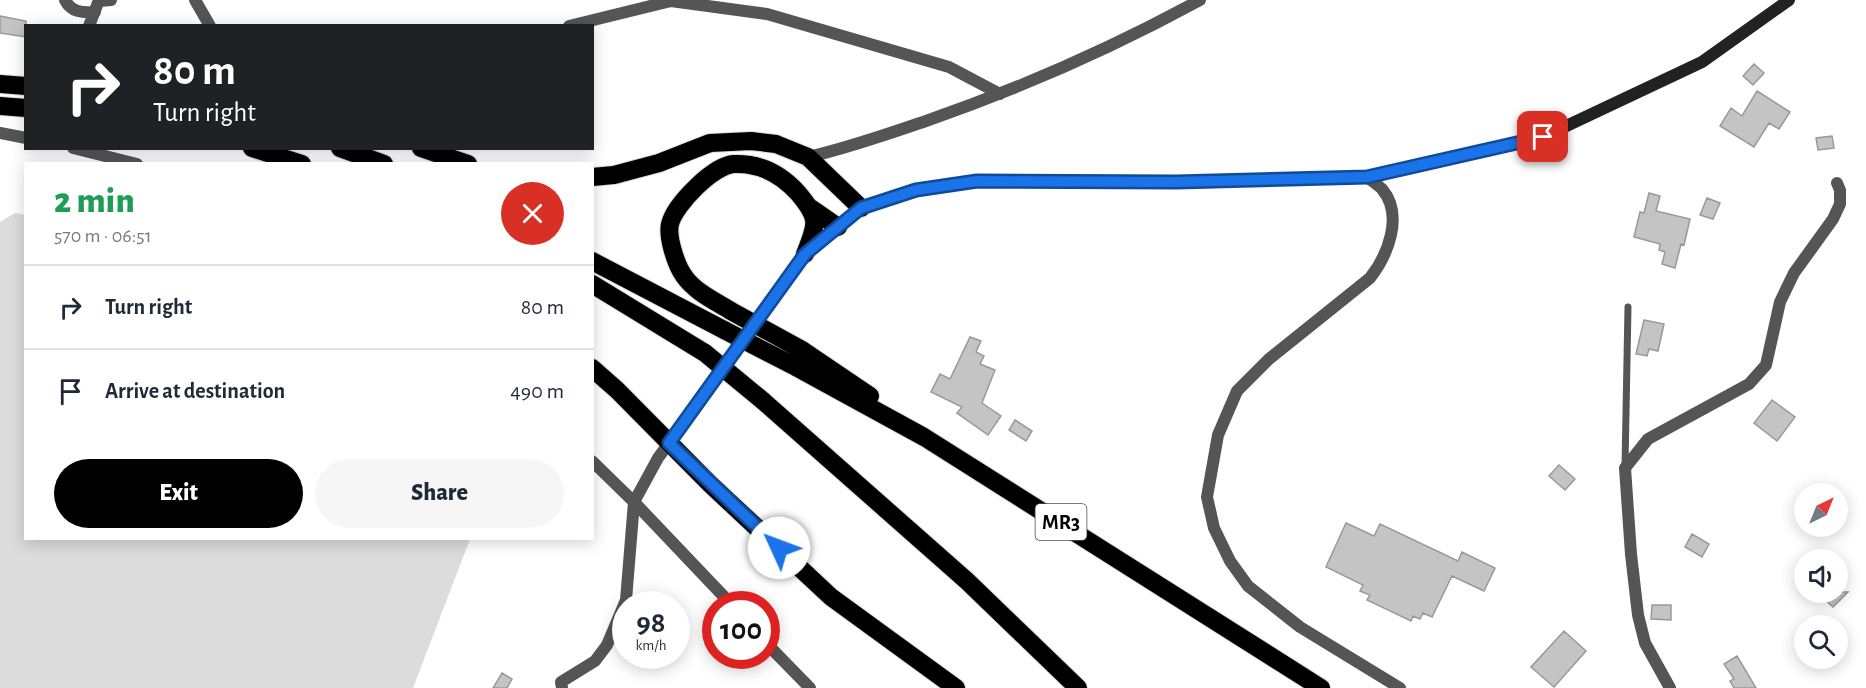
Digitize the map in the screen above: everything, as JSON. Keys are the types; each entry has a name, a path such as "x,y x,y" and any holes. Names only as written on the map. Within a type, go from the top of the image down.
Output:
{"highway":[{"path":"0,84 24,86"},
{"path":"0,106 24,108"},
{"path":"594,177 614,175 659,163 710,143 751,141 768,143 808,157 861,208"},
{"path":"250,150 276,162"},
{"path":"258,150 296,162"},
{"path":"346,150 378,162"},
{"path":"427,150 462,162"},
{"path":"799,358 704,295 684,277 673,256 670,224 687,194 711,174 732,164 767,168 788,182 809,207 838,227"},
{"path":"805,254 816,228 809,207"},
{"name":"MR3","path":"594,262 726,331 799,358 1321,688"},
{"path":"594,285 705,353 762,400 967,581 1078,688"},
{"path":"594,370 831,597 956,688"}],"main road":[{"path":"669,443 805,254 861,208 916,190 977,181 1176,182 1367,177 1543,137 1701,62 1789,0"}],"street":[{"path":"64,0 69,8 83,13 101,3"},
{"path":"195,0 209,24"},
{"path":"577,24 671,0 767,14 949,67 1000,94"},
{"path":"808,157 847,148 1000,94 1125,39 1200,0"},
{"path":"90,24 101,3"},
{"path":"0,133 24,138"},
{"path":"81,150 129,162"},
{"path":"1367,177 1382,189 1390,204 1393,221 1390,244 1380,265 1370,278 1269,359 1237,391 1218,435 1207,497 1214,528 1230,561 1248,586 1300,627 1400,688"},
{"path":"1670,688 1646,644 1638,615 1625,468 1648,439 1749,384 1766,365 1780,302 1794,273 1833,219 1840,204 1840,190 1837,183"},
{"path":"562,688 561,682 595,661 607,645 626,600 634,501 669,443"},
{"path":"594,463 634,501 719,591"},
{"path":"780,657 810,688"}],"lane":[{"path":"1625,468 1628,307"}],"shaded area":[{"path":"15,213 24,215 24,540 470,540 413,688 0,688 0,222"}],"building":[{"path":"0,16 26,21 24,37 0,33"},
{"path":"1754,64 1764,73 1753,85 1743,76"},
{"path":"1757,91 1790,112 1779,129 1769,123 1754,147 1720,126 1731,108 1742,116"},
{"path":"1832,136 1834,148 1818,150 1816,138"},
{"path":"1649,193 1660,196 1656,211 1690,219 1684,245 1681,244 1675,268 1662,264 1665,252 1659,250 1660,244 1634,237 1640,212 1644,213"},
{"path":"1707,198 1720,203 1713,219 1700,215"},
{"path":"1644,320 1664,324 1658,351 1649,349 1647,356 1636,354"},
{"path":"970,337 981,341 976,352 984,356 980,364 995,370 982,403 1001,416 988,435 957,413 962,407 931,392 940,374 950,379"},
{"path":"1772,400 1795,417 1777,441 1754,423"},
{"path":"1015,420 1032,431 1026,441 1009,430"},
{"path":"1559,465 1575,479 1565,490 1549,476"},
{"path":"1346,523 1374,536 1380,524 1458,561 1462,552 1495,568 1484,591 1452,576 1432,617 1423,613 1420,619 1413,616 1411,621 1367,600 1370,595 1360,591 1363,585 1326,567"},
{"path":"1692,534 1709,544 1702,557 1685,547"},
{"path":"1652,605 1671,605 1671,620 1651,619"},
{"path":"1564,631 1586,651 1554,687 1531,667"},
{"path":"1737,656 1756,688 1734,688 1730,681 1734,679 1724,664"},
{"path":"502,673 512,679 507,688 493,688"}],"route":[{"path":"779,548 669,443 805,254 861,208 916,190 977,181 1176,182 1367,177 1543,137"}]}
